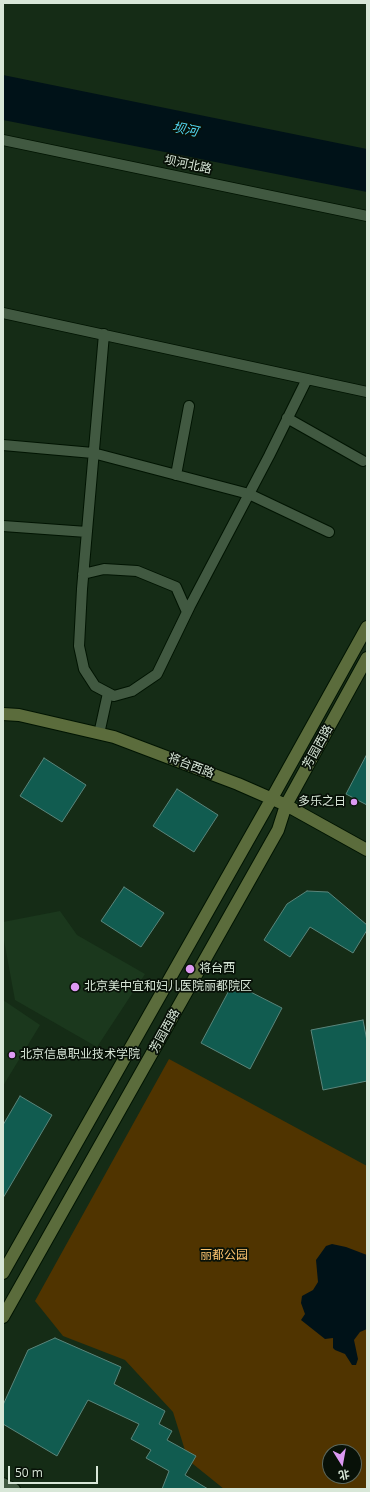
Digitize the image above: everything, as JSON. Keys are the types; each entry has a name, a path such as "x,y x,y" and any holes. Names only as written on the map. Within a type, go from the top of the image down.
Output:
{"main road":[{"name":"芳园西路","path":"3,1273 367,627"},
{"name":"芳园西路","path":"3,1317 278,830 286,804 367,658"},
{"name":"将台西路","path":"3,714 19,715 114,737 286,804 367,850"}],"street":[{"name":"坝河北路","path":"3,140 367,216"},
{"path":"3,313 367,392"},
{"path":"104,334 83,574 79,646 84,669 95,686 114,696 132,691 157,674 306,379"},
{"path":"176,475 189,406"},
{"path":"287,418 363,461"},
{"path":"3,445 94,453 249,494 329,532"},
{"path":"3,526 87,532"},
{"path":"83,574 104,569 137,571 176,587 187,612"},
{"path":"99,734 108,693"},
{"path":"3,1483 14,1489"}],"shaded area":[{"name":"北京美中宜和妇儿医院丽都院区","path":"60,911 77,935 145,974 97,1047 15,1000 3,935 3,922"},
{"name":"北京信息职业技术学院","path":"3,1000 40,1025 3,1086"}],"green space":[{"name":"丽都公园","path":"169,1059 367,1166 367,1489 224,1489 188,1460 173,1412 125,1360 63,1336 35,1301"}],"water":[{"name":"坝河","path":"3,75 367,149 367,192 3,120"},
{"path":"332,1244 346,1247 367,1255 367,1329 360,1332 354,1340 358,1359 356,1365 352,1365 345,1354 333,1348 333,1338 325,1339 301,1320 305,1314 301,1303 302,1296 313,1290 318,1282 316,1260 326,1246"}],"building":[{"path":"367,754 367,805 346,794"},
{"path":"44,758 86,785 62,822 20,796"},
{"path":"177,789 218,815 194,852 153,826"},
{"path":"124,887 164,913 141,947 101,921"},
{"path":"307,891 328,892 367,925 367,930 353,953 310,927 290,957 264,940 287,904"},
{"path":"233,983 282,1008 250,1069 201,1043"},
{"path":"363,1020 367,1041 367,1081 323,1090 311,1030"},
{"path":"20,1096 52,1115 3,1198 3,1125"},
{"path":"55,1338 121,1367 114,1384 165,1411 159,1424 172,1431 167,1440 196,1456 185,1475 208,1489 162,1489 169,1471 146,1458 151,1450 131,1439 139,1424 88,1400 57,1456 3,1424 3,1405 28,1350"}],"place":[{"name":"多乐之日","path":"354,802"},
{"name":"将台西","path":"190,969"},
{"name":"北京美中宜和妇儿医院丽都院区","path":"75,987"},
{"name":"北京信息职业技术学院","path":"12,1055"}]}
